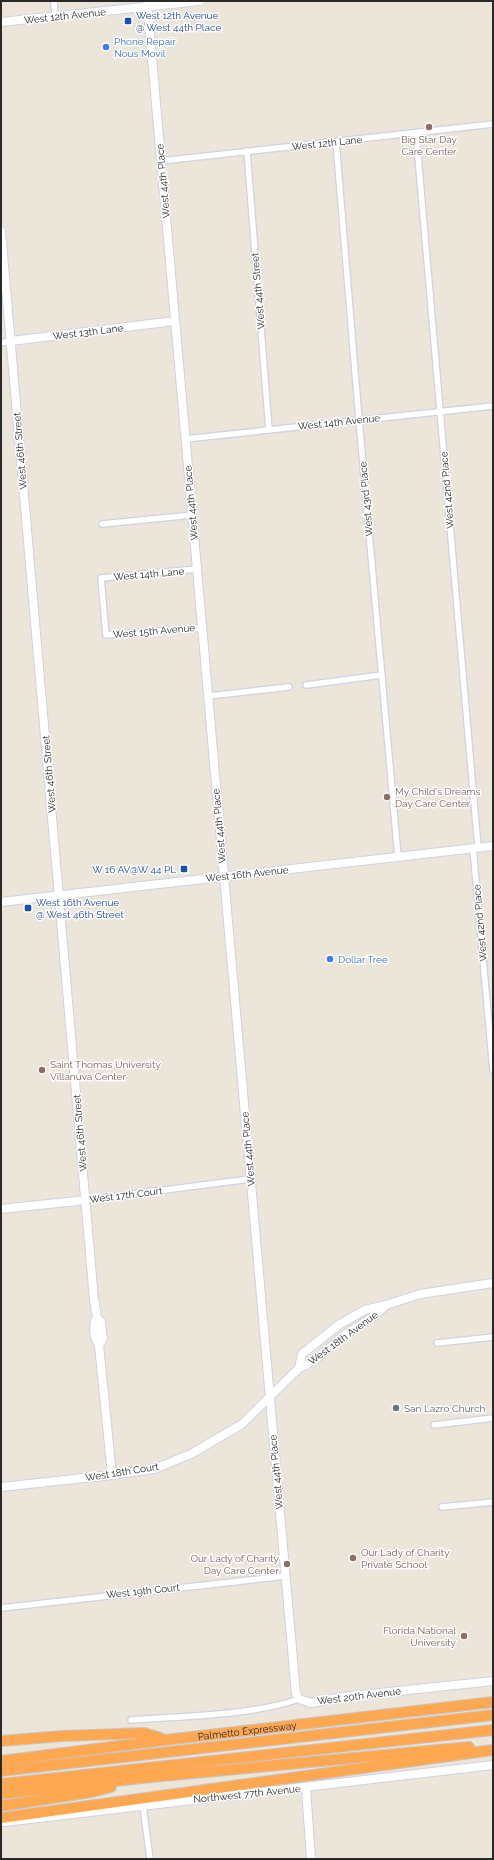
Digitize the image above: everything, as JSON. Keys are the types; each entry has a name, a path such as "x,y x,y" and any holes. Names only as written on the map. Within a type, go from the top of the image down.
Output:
{"highway":[{"name":"Palmetto Expressway","path":"1,1761 165,1740 493,1702"},
{"path":"1,1771 493,1715"},
{"path":"1,1784 493,1730"},
{"path":"1,1741 62,1736 144,1733 165,1740"},
{"path":"185,1738 230,1744"},
{"path":"1,1794 142,1778 493,1745"},
{"path":"1,1818 493,1750"},
{"path":"1,1806 92,1792 142,1778"}],"street":[{"path":"54,1 55,16"},
{"name":"West 12th Avenue","path":"1,22 147,4 200,1"},
{"name":"West 44th Place","path":"147,4 269,1397 295,1685 299,1698"},
{"name":"West 12th Lane","path":"161,161 493,124"},
{"name":"West 42nd Place","path":"416,133 476,848 493,1070"},
{"name":"West 43rd Place","path":"336,142 358,420 398,857"},
{"name":"West 44th Street","path":"247,151 269,430"},
{"name":"West 46th Street","path":"1,231 97,1317 94,1323 95,1339 99,1345 112,1475"},
{"name":"West 13th Lane","path":"1,342 175,321"},
{"name":"West 14th Avenue","path":"185,440 493,406"},
{"path":"102,524 192,515"},
{"name":"West 14th Lane","path":"106,635 101,578 197,569"},
{"name":"West 15th Avenue","path":"106,635 202,628"},
{"path":"306,685 382,675"},
{"path":"208,696 289,687"},
{"name":"West 16th Avenue","path":"1,902 493,846"},
{"name":"West 17th Court","path":"1,1209 86,1200 250,1179"},
{"name":"West 18th Avenue","path":"299,1368 302,1354 340,1324 365,1310 420,1294 493,1283"},
{"name":"West 18th Avenue","path":"269,1397 299,1368 310,1363 350,1332 374,1318 386,1305"},
{"path":"437,1343 493,1337"},
{"name":"West 18th Court","path":"1,1487 154,1469 191,1454 242,1424 269,1397"},
{"path":"434,1425 493,1418"},
{"path":"442,1507 493,1502"},
{"name":"West 19th Court","path":"1,1608 286,1576"},
{"name":"West 20th Avenue","path":"131,1720 171,1718 273,1707 299,1698 311,1702 342,1697 493,1681"},
{"name":"Northwest 77th Avenue","path":"1,1823 493,1765"},
{"path":"306,1788 311,1859"},
{"path":"143,1806 150,1859"}],"place":[{"name":"West 12th Avenue @ West 44th Place","path":"128,21"},
{"name":"Phone Repair Nous Movil","path":"106,47"},
{"name":"Big Star Day Care Center","path":"429,127"},
{"name":"My Child's Dreams Day Care Center","path":"387,797"},
{"name":"W 16 AV@W 44 PL","path":"184,869"},
{"name":"West 16th Avenue @ West 46th Street","path":"28,908"},
{"name":"Dollar Tree","path":"330,959"},
{"name":"Saint Thomas University Villanuva Center","path":"42,1070"},
{"name":"San Lazro Church","path":"396,1408"},
{"name":"Our Lady of Charity Private School","path":"353,1558"},
{"name":"Our Lady of Charity Day Care Center","path":"287,1564"},
{"name":"Florida National University","path":"464,1636"}]}
